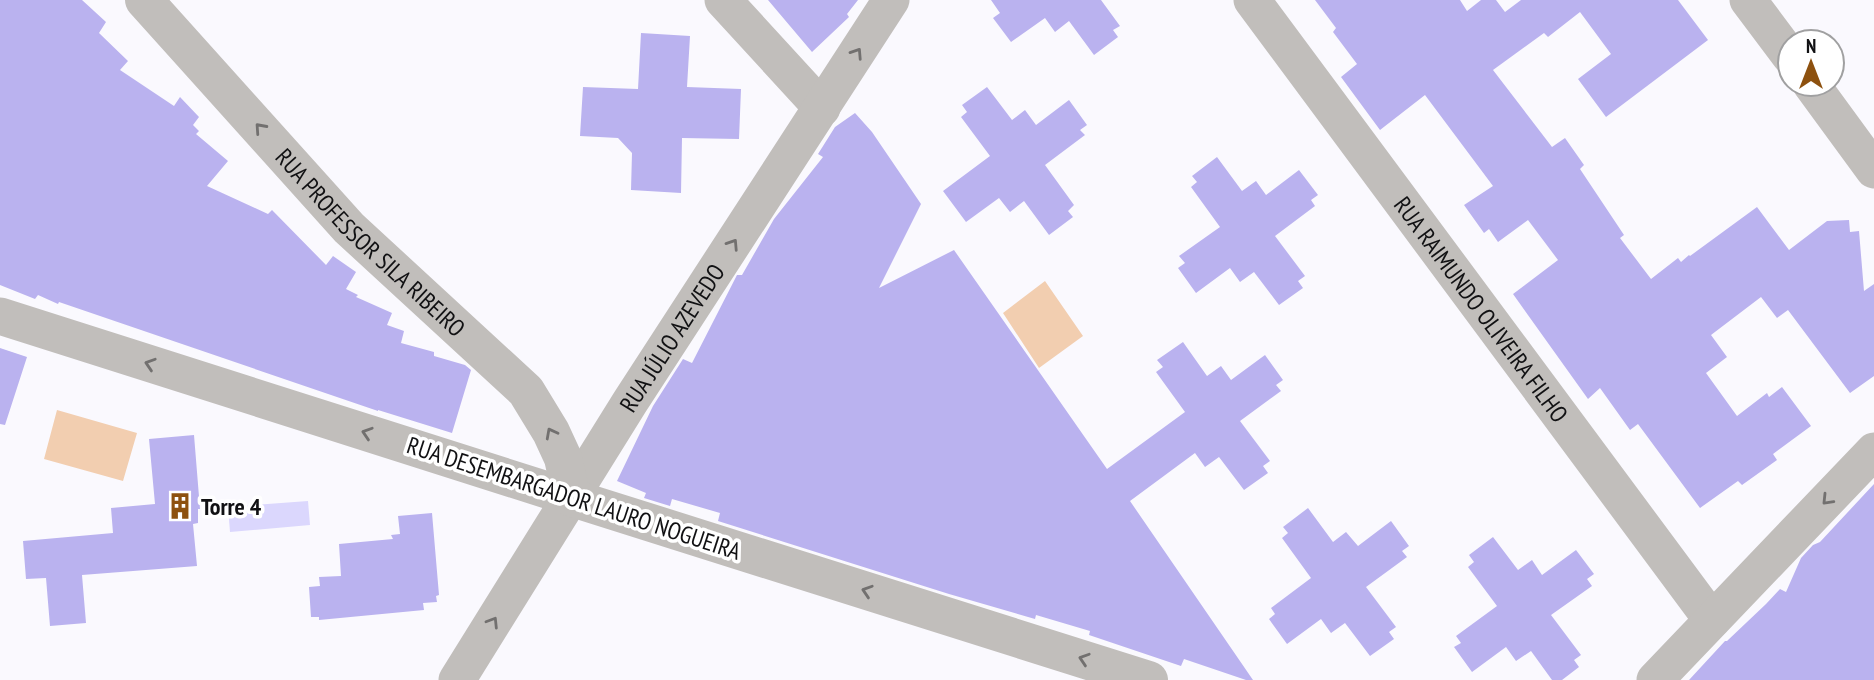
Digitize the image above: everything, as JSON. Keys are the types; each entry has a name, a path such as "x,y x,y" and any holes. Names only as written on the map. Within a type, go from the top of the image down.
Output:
{"street":[{"name":"RUA PROFESSOR SILA RIBEIRO","path":"144,0 349,228 526,391 563,458 572,498"},
{"path":"723,0 822,107"},
{"name":"RUA JÚLIO AZEVEDO","path":"457,680 629,402 891,0"},
{"name":"RUA RAIMUNDO OLIVEIRA FILHO","path":"1252,0 1712,620"},
{"path":"1748,0 1776,37"},
{"path":"1821,98 1874,170"},
{"name":"RUA DESEMBARGADOR LAURO NOGUEIRA","path":"0,316 1149,680"},
{"path":"1655,680 1874,451"}],"shaded area":[{"path":"1045,281 1083,336 1039,368 1003,313"},
{"path":"57,410 137,433 123,481 44,459"},
{"path":"308,501 310,525 230,532 228,507"}],"building":[{"path":"0,0 82,0 106,22 99,33 128,61 120,70 174,106 180,97 199,117 193,125 199,131 196,134 228,161 207,186 268,214 272,210 326,265 333,256 356,272 346,289 358,295 356,297 392,313 387,325 404,331 401,343 434,352 434,356 465,365 471,370 452,433 378,411 38,295 35,299 0,285"},
{"path":"768,0 858,0 847,14 849,17 812,52"},
{"path":"991,0 1101,0 1120,26 1113,30 1118,37 1094,55 1069,21 1055,32 1045,18 1011,42 993,18 1000,13"},
{"path":"1315,0 1460,0 1467,11 1481,0 1496,0 1505,12 1521,0 1678,0 1708,40 1606,117 1578,79 1611,54 1580,12 1548,37 1544,33 1493,70 1552,147 1565,138 1584,165 1580,169 1624,235 1620,238 1651,279 1678,258 1681,262 1690,256 1757,207 1789,250 1827,221 1849,220 1850,232 1859,231 1864,291 1874,284 1874,376 1850,393 1788,310 1777,318 1761,297 1711,335 1727,357 1706,373 1737,416 1767,393 1769,397 1782,387 1811,426 1773,454 1777,460 1742,485 1738,481 1700,508 1638,424 1630,430 1600,388 1588,399 1513,294 1558,260 1528,220 1498,242 1489,229 1484,233 1464,205 1493,186 1425,95 1380,130 1341,77 1357,64 1333,32 1336,28"},
{"path":"641,33 690,36 687,87 741,89 739,139 682,138 681,193 631,190 632,153 618,138 580,136 583,87 638,89"},
{"path":"987,87 1012,120 1025,110 1036,125 1069,100 1087,125 1080,130 1085,135 1045,165 1074,205 1068,211 1073,217 1049,235 1024,201 1010,212 999,198 966,222 943,191 990,156 961,117 967,112 962,105"},
{"path":"855,113 872,132 921,204 879,288 954,250 1107,469 1185,412 1156,372 1163,367 1157,360 1183,342 1207,376 1221,366 1231,380 1265,355 1283,380 1276,385 1281,391 1240,421 1270,461 1263,466 1268,473 1244,490 1219,457 1205,467 1195,453 1130,501 1253,680 1184,659 1181,666 1089,635 1090,631 1036,615 1035,619 949,594 718,521 720,513 672,499 670,506 644,498 646,493 617,481 653,406 683,359 692,363 737,275 742,275 774,219 823,157 818,154 835,127"},
{"path":"1217,157 1242,191 1256,181 1266,195 1299,170 1318,195 1311,200 1315,206 1275,236 1305,276 1298,281 1303,288 1279,305 1254,272 1240,282 1230,268 1196,293 1178,268 1185,263 1179,256 1220,227 1191,187 1197,182 1192,176"},
{"path":"0,348 27,357 5,425 0,424"},
{"name":"Torre 4","path":"194,435 200,509 198,523 193,524 197,566 82,575 86,623 50,626 46,578 26,579 23,541 113,533 111,508 155,504 149,439"},
{"path":"1874,484 1874,680 1689,680 1725,641 1780,589 1786,592 1801,558 1813,545 1820,542"},
{"path":"1308,508 1333,542 1346,532 1358,546 1391,521 1409,546 1402,551 1407,557 1366,587 1396,627 1389,632 1394,639 1370,656 1345,623 1331,633 1321,619 1287,644 1269,619 1275,614 1271,608 1311,578 1282,538 1288,533 1283,527"},
{"path":"432,513 439,595 436,596 437,602 423,603 424,610 319,620 319,617 311,617 309,587 320,586 319,577 341,576 339,544 393,539 391,535 400,534 398,516"},
{"path":"1493,537 1518,570 1532,560 1542,575 1576,550 1594,574 1587,579 1592,586 1551,615 1581,655 1574,660 1579,667 1562,680 1552,680 1531,651 1516,661 1506,647 1472,672 1454,647 1461,643 1456,636 1497,606 1468,567 1474,562 1469,555"}],"place":[{"name":"Torre 4","path":"180,506"}]}
